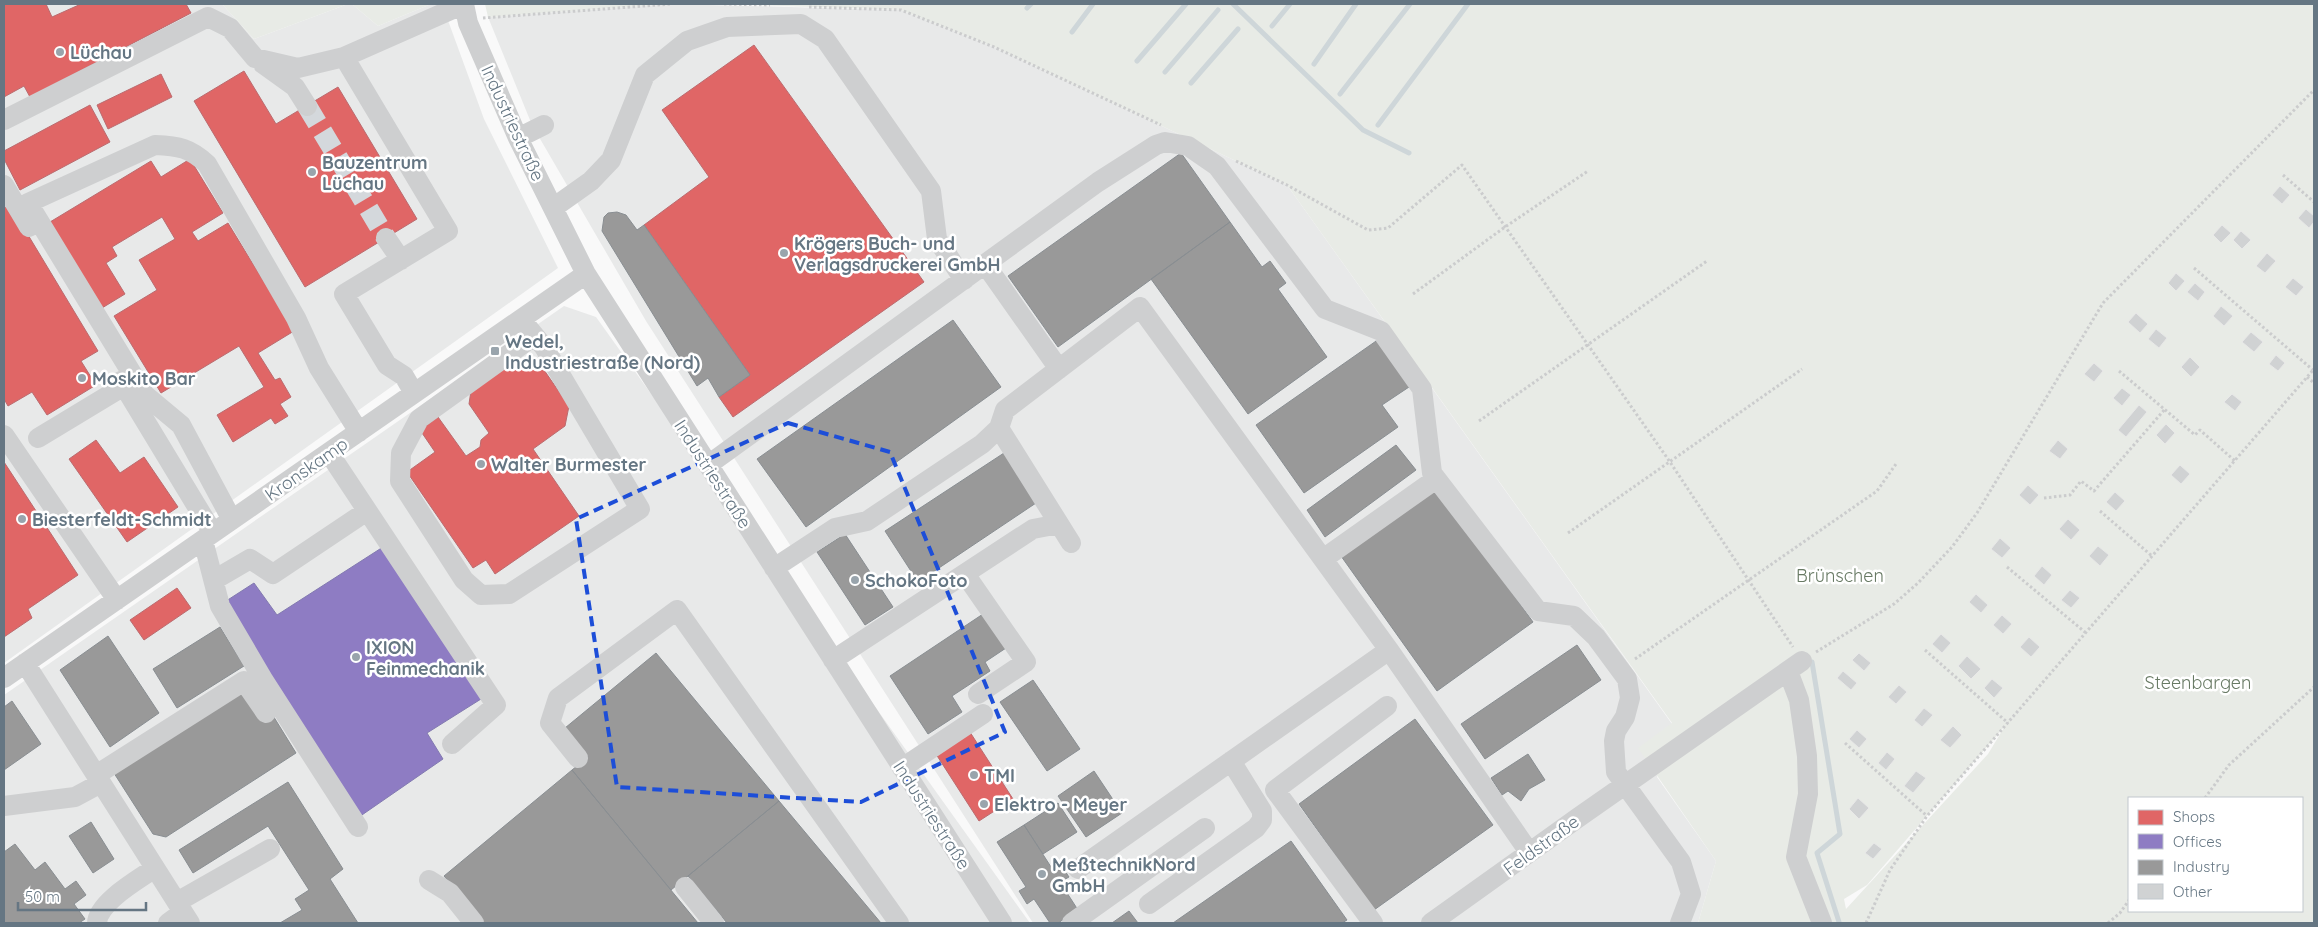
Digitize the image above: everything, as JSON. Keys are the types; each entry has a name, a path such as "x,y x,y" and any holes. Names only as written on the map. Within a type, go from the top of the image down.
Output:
{"street":[{"path":"255,58 298,68 344,57 465,10"},
{"name":"Industriestraße","path":"465,10 518,138 586,274 1002,923"},
{"path":"4,120 208,17 230,28 255,58 295,87 307,106"},
{"path":"553,208 591,181 611,160 645,75 687,41 727,27 801,24 825,39 931,191 937,239 964,280"},
{"path":"344,57 448,231 344,294 387,365 439,403"},
{"path":"518,138 544,124"},
{"path":"708,465 1091,187 1156,145 1165,142 1188,146 1216,166 1325,309 1381,331 1422,390 1432,474 1538,611 1574,616 1596,637 1627,680 1630,698 1625,717 1616,731 1614,741 1616,772 1681,862 1691,894 1680,923"},
{"path":"232,520 181,425 145,395 28,203 156,145 177,146 196,153 207,164 296,318 319,368 359,432"},
{"path":"4,185 124,386 208,536 214,580 220,606 264,682 358,827"},
{"path":"386,238 401,260"},
{"path":"985,264 1059,369"},
{"name":"Kronskamp","path":"4,678 586,274"},
{"path":"774,568 835,528 867,521 982,444 999,428 1005,410 1140,306 1389,650 1530,852"},
{"path":"520,319 544,348 640,509 509,594 481,595 464,580 400,481 401,453 419,419 534,336"},
{"path":"38,438 124,386"},
{"path":"999,428 1071,543"},
{"path":"4,435 117,600"},
{"path":"329,453 496,705 452,744"},
{"path":"1323,559 1436,479"},
{"path":"214,580 250,559 273,574 368,511"},
{"path":"833,660 1033,529 1059,524"},
{"path":"966,574 1026,662 978,694"},
{"path":"578,758 550,723 558,698 677,610 899,923"},
{"path":"1078,869 1389,650"},
{"path":"25,664 155,868 179,915 270,849"},
{"path":"1795,666 1807,756 1808,794 1796,857 1822,923"},
{"name":"Feldstraße","path":"1432,923 1624,785 1795,666"},
{"path":"4,806 75,796 244,681 266,713"},
{"path":"1373,923 1275,790 1387,706"},
{"path":"902,768 983,714"},
{"path":"1149,904 1256,828 1262,820 1262,811 1231,761"},
{"path":"1072,923 1205,828"},
{"path":"97,923 97,917 105,905 155,868"},
{"path":"429,880 450,893 474,923"},
{"path":"685,887 714,923"}],"path":[{"path":"465,10 488,17 671,4"},
{"path":"724,4 773,5"},
{"path":"803,6 901,10 994,47 1163,127"},
{"path":"1234,160 1287,185 1368,230 1388,228 1462,165 1670,462 1749,580 1795,666 1894,604 1918,583 1952,547 1976,513 2103,303 2314,90"},
{"path":"1414,294 1505,227 1588,171"},
{"path":"2283,175 2314,202"},
{"path":"1479,421 1707,261"},
{"path":"1866,923 1890,870 1927,816 2314,369 2194,268"},
{"path":"1568,533 1802,370"},
{"path":"2119,371 2195,435 2200,430 2235,461"},
{"path":"2307,377 2314,383"},
{"path":"2044,498 2070,495 2081,481 2094,491 2165,410"},
{"path":"1635,659 1877,491 1896,464"},
{"path":"2100,511 2152,556"},
{"path":"2007,567 2086,633"},
{"path":"1925,650 2008,722"},
{"path":"2206,797 2229,765 2314,687"},
{"path":"1845,743 1927,816"},
{"path":"2108,923 2120,913 2128,901"}],"highlighted area":[{"path":"788,423 890,452 1005,732 861,802 617,787 576,519"}],"shaded area":[{"path":"4,4 222,4 254,39 348,4 352,4 378,26 431,4 442,4 484,119 558,268 4,663"},
{"path":"671,4 901,10 994,47 1287,185 1672,724 1657,777 1716,861 1698,923 1033,923 646,321 532,125 488,17"},
{"path":"564,306 596,317 1030,923 4,923 4,695"}],"green space":[{"path":"222,4 348,4 254,39"},
{"path":"352,4 431,4 378,26"},
{"path":"485,4 671,4 488,17"},
{"path":"724,4 2314,4 2314,923 1698,923 1716,861 1638,748 1672,723 1287,185 994,47 901,10","holes":["2005,726 1988,754 1846,909 1844,899 1867,885"]}],"building: Shops":[{"name":"Lüchau","path":"4,4 46,4 52,17 81,4 186,4 191,13 30,97 24,86 4,97"},
{"name":"Krögers Buch- und Verlagsdruckerei GmbH","path":"754,45 924,282 733,417 719,397 750,375 644,225 709,177 662,110"},
{"name":"Bauzentrum Lüchau","path":"244,71 276,124 338,87 417,219 305,287 194,101"},
{"path":"161,74 172,97 108,129 97,105"},
{"path":"90,105 110,142 20,190 4,159 4,151"},
{"path":"190,159 223,213 192,232 198,241 228,223 294,331 258,353 275,380 280,378 291,397 280,404 288,416 275,424 271,418 233,442 217,415 264,387 239,346 161,393 114,316 157,290 139,260 175,239 162,217 112,247 117,256 106,263 125,294 102,308 50,222 151,161 161,177"},
{"path":"10,205 98,351 81,361 96,385 47,415 32,392 8,406 4,399 4,208"},
{"name":"Walter Burmester","path":"502,363 544,370 569,406 565,426 533,449 579,516 495,574 486,560 473,568 407,472 435,452 420,430 438,417 466,456 480,447 481,440 489,433 469,404 472,384"},
{"name":"Biesterfeldt-Schmidt","path":"96,440 120,473 144,457 178,507 127,542 69,459"},
{"name":"Biesterfeldt-Schmidt","path":"4,462 78,575 28,609 32,618 4,637"},
{"path":"177,588 191,608 144,640 130,620"},
{"name":"TMI","path":"968,729 1013,799 979,821 934,751"}],"building: Offices":[{"name":"IXION Feinmechanik","path":"383,547 481,699 427,733 443,759 359,817 223,603 254,583 277,615"}],"building: Industry":[{"path":"1181,153 1230,222 1058,347 1008,276"},
{"path":"617,212 626,215 637,230 644,225 750,375 719,397 708,378 697,386 602,231 604,217 608,213"},
{"path":"1230,222 1262,267 1270,261 1286,283 1278,289 1327,357 1248,414 1151,279"},
{"path":"953,320 1001,387 806,527 757,459"},
{"path":"1379,339 1412,385 1382,405 1398,427 1304,493 1256,425"},
{"path":"1396,445 1416,470 1325,537 1307,510"},
{"path":"1004,453 1036,503 918,582 885,531"},
{"path":"1437,488 1533,622 1437,691 1341,556"},
{"name":"SchokoFoto","path":"845,534 893,607 865,625 817,552"},
{"path":"986,612 1009,646 985,662 990,671 952,696 962,712 928,734 890,676"},
{"path":"220,627 244,666 177,708 153,669"},
{"path":"108,636 159,713 110,747 60,670"},
{"path":"1577,645 1601,680 1485,759 1461,724"},
{"path":"656,653 779,801 671,890 572,770 588,757 565,728"},
{"path":"1033,680 1080,749 1047,771 1000,702"},
{"path":"241,686 272,714 296,753 166,837 153,834 112,770"},
{"path":"12,701 41,744 4,770 4,707"},
{"path":"1415,719 1493,825 1374,910 1299,804"},
{"path":"1528,754 1545,780 1529,789 1521,801 1508,791 1502,795 1491,778"},
{"path":"572,770 698,923 484,923 444,876"},
{"path":"1094,771 1122,813 1086,837 1058,796"},
{"path":"288,782 343,869 330,879 358,923 280,923 302,910 295,899 309,890 268,826 193,873 179,850"},
{"path":"779,801 881,923 727,923 688,876"},
{"name":"MeßtechnikNord GmbH","path":"1058,803 1077,832 1043,854 1024,825"},
{"path":"91,822 114,859 93,873 69,836"},
{"name":"MeßtechnikNord GmbH","path":"1024,825 1053,870 1061,865 1069,877 1060,882 1078,910 1058,923 1050,923 1034,899 1027,904 1019,891 1026,887 997,842"},
{"path":"1291,841 1347,920 1342,923 1173,923"},
{"path":"15,844 35,870 45,862 65,889 76,881 86,895 74,904 85,919 79,923 4,923 4,852"},
{"path":"1129,911 1138,923 1112,923"}],"building: Other":[{"path":"2280,186 2290,195 2282,204 2272,195"},
{"path":"2306,209 2314,216 2314,222 2309,228 2298,218"},
{"path":"2222,225 2231,233 2221,243 2213,235"},
{"path":"2241,231 2251,240 2242,249 2233,240"},
{"path":"2267,253 2276,261 2265,273 2256,266"},
{"path":"2176,273 2185,281 2176,291 2168,283"},
{"path":"2293,278 2304,287 2296,296 2285,287"},
{"path":"2195,283 2205,292 2198,301 2187,292"},
{"path":"2221,306 2233,316 2224,326 2213,316"},
{"path":"2136,313 2148,324 2140,333 2128,322"},
{"path":"2156,329 2167,338 2159,348 2148,339"},
{"path":"2251,332 2263,342 2254,352 2242,342"},
{"path":"2276,355 2285,363 2278,371 2269,364"},
{"path":"2190,357 2200,367 2191,377 2181,367"},
{"path":"2094,363 2103,371 2094,382 2084,374"},
{"path":"2122,388 2131,395 2122,406 2113,398"},
{"path":"2232,394 2242,402 2235,411 2224,402"},
{"path":"2139,405 2147,412 2126,437 2118,430"},
{"path":"2166,424 2175,433 2165,444 2156,435"},
{"path":"2058,440 2068,449 2060,459 2049,451"},
{"path":"2180,465 2190,474 2181,484 2171,475"},
{"path":"2028,485 2039,495 2030,505 2019,495"},
{"path":"2115,492 2125,501 2116,511 2106,502"},
{"path":"2068,519 2080,530 2071,540 2059,529"},
{"path":"2000,538 2011,548 2002,558 1991,549"},
{"path":"2098,546 2109,555 2100,566 2089,556"},
{"path":"2042,566 2052,575 2044,585 2034,576"},
{"path":"2070,590 2080,598 2071,608 2061,600"},
{"path":"1976,594 1988,605 1981,613 1969,602"},
{"path":"2002,615 2012,624 2003,634 1993,625"},
{"path":"1941,634 1951,643 1942,653 1932,644"},
{"path":"2029,637 2040,647 2031,657 2020,647"},
{"path":"1859,653 1871,663 1864,671 1852,660"},
{"path":"1967,656 1981,669 1971,679 1958,666"},
{"path":"1843,671 1857,683 1851,690 1837,678"},
{"path":"1992,679 2003,688 1994,698 1984,688"},
{"path":"1899,685 1907,692 1896,704 1888,697"},
{"path":"1924,708 1933,715 1922,727 1914,720"},
{"path":"1953,726 1962,735 1950,748 1940,740"},
{"path":"1857,730 1867,739 1859,748 1849,739"},
{"path":"1887,752 1895,759 1886,770 1878,763"},
{"path":"1916,771 1926,778 1913,793 1904,786"},
{"path":"1858,798 1869,808 1859,819 1849,809"},
{"path":"1874,843 1882,849 1873,859 1865,853"}],"waterway":[{"path":"1027,8 1031,4"},
{"path":"1072,32 1093,4"},
{"path":"1137,61 1186,4"},
{"path":"1233,4 1363,130 1409,153"},
{"path":"1272,26 1290,4"},
{"path":"1314,64 1356,4"},
{"path":"1340,94 1410,4"},
{"path":"1378,125 1468,4"},
{"path":"1165,72 1218,10"},
{"path":"1191,83 1238,29"},
{"path":"1812,662 1840,834 1817,853 1839,922"}],"tunnel":[{"path":"307,106 386,238"}],"place":[{"name":"Lüchau","path":"60,52"},
{"name":"Bauzentrum Lüchau","path":"312,172"},
{"name":"Krögers Buch- und Verlagsdruckerei GmbH","path":"784,253"},
{"name":"Wedel, Industriestraße (Nord)","path":"495,351"},
{"name":"Moskito Bar","path":"82,378"},
{"name":"Walter Burmester","path":"481,464"},
{"name":"Biesterfeldt-Schmidt","path":"22,519"},
{"name":"SchokoFoto","path":"855,580"},
{"name":"IXION Feinmechanik","path":"356,657"},
{"name":"TMI","path":"974,775"},
{"name":"Elektro - Meyer","path":"984,804"},
{"name":"MeßtechnikNord GmbH","path":"1042,874"}],"park label":[{"name":"Brünschen","path":"1840,575"},
{"name":"Steenbargen","path":"2198,682"}]}
